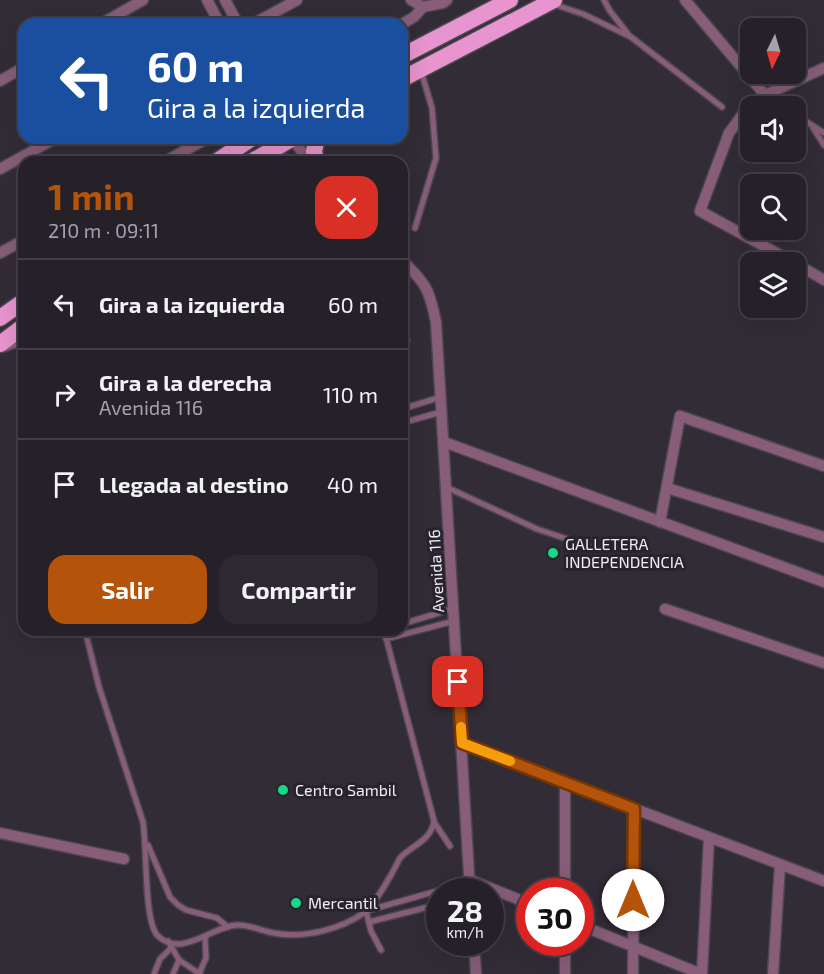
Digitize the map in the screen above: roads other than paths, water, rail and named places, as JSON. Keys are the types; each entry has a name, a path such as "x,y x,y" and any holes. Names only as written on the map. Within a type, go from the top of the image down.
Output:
{"highway":[{"path":"408,53 510,0"},
{"path":"408,76 551,1"},
{"path":"225,156 243,144"},
{"path":"262,156 283,144"},
{"path":"0,318 18,305"},
{"path":"0,344 18,330"}],"street":[{"path":"112,18 143,0"},
{"path":"207,0 217,18"},
{"path":"225,0 235,18"},
{"path":"264,18 297,0"},
{"path":"411,0 423,7"},
{"path":"408,21 414,18 423,7 447,0"},
{"path":"685,0 765,95"},
{"path":"774,252 700,211 729,133 748,107 765,95 824,68"},
{"path":"0,81 18,70"},
{"path":"23,156 45,144"},
{"path":"175,156 197,144"},
{"path":"0,169 18,159"},
{"path":"0,253 18,243"},
{"name":"Avenida 116","path":"408,266 424,282 432,300 436,322 470,878"},
{"path":"806,270 824,280"},
{"path":"660,522 680,416 824,466"},
{"path":"444,442 824,582"},
{"path":"667,488 824,537"},
{"path":"664,609 824,663"},
{"path":"462,743 824,881"},
{"path":"565,782 565,878"},
{"path":"633,974 634,809"},
{"path":"0,833 124,859"},
{"path":"594,931 701,974 710,838"},
{"path":"773,974 780,865"},
{"path":"475,956 476,974"},
{"path":"565,956 565,974"},
{"path":"475,960 486,974"}],"lane":[{"path":"604,0 631,37"},
{"path":"551,1 631,37 722,108"},
{"path":"415,228 436,158 432,108 420,70"},
{"path":"806,121 824,133"},
{"path":"811,124 824,145"},
{"path":"0,350 18,344"},
{"path":"408,407 441,397"},
{"path":"408,421 442,412"},
{"path":"446,487 537,529 597,549"},
{"path":"408,622 454,609"},
{"path":"408,633 454,621"},
{"path":"86,636 99,687 131,784 146,840 170,897 186,910 217,918 228,927"},
{"path":"385,636 434,821 450,846"},
{"path":"386,639 397,636"},
{"path":"381,950 371,931 366,911 400,858 429,836 433,830 434,821"},
{"path":"146,840 149,908 152,924 157,935 179,944 239,925 274,933 302,935 339,925 366,911 426,895"},
{"path":"369,922 426,908"},
{"path":"168,941 179,960 200,974 206,958 205,937"},
{"path":"154,974 160,959 171,948"},
{"path":"173,974 179,960"}],"place":[{"name":"GALLETERA INDEPENDENCIA","path":"553,553"},
{"name":"Centro Sambil","path":"283,790"},
{"name":"Mercantil","path":"296,903"}]}
